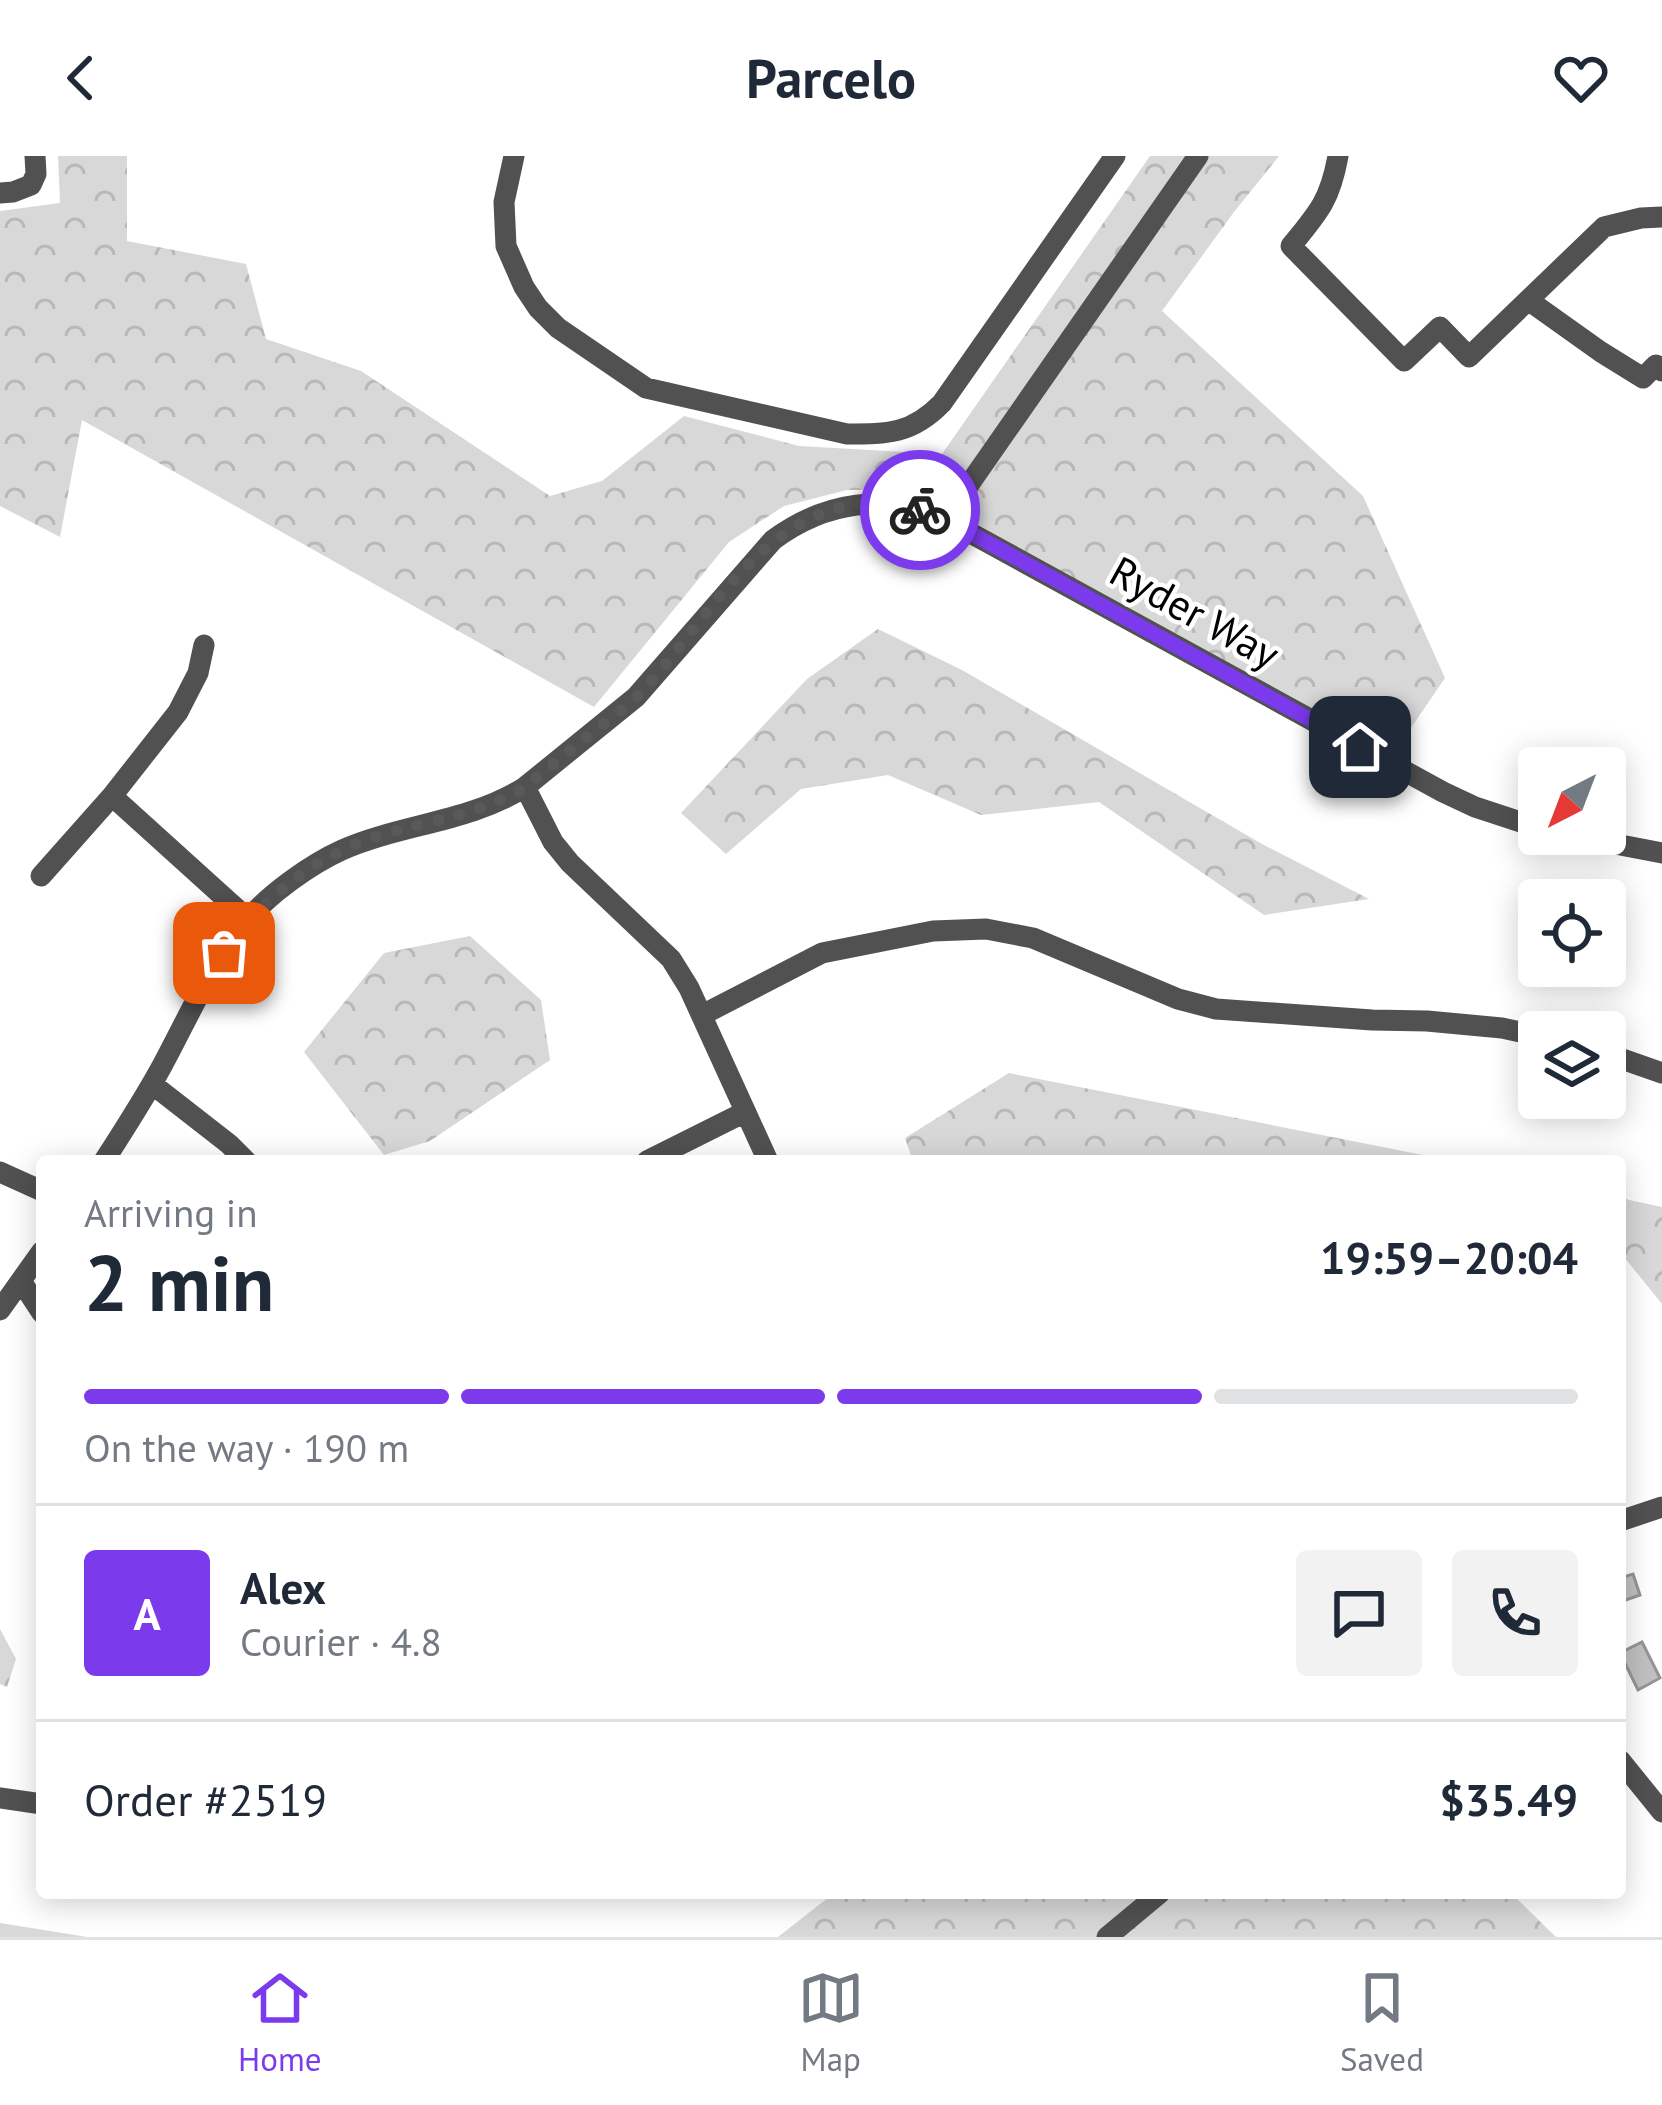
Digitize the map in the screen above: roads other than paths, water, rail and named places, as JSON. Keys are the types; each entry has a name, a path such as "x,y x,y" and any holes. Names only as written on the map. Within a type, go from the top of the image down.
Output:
{"street":[{"path":"0,193 31,185 35,156"},
{"path":"514,156 505,202 506,246 524,287 558,328 646,388 847,434 879,434 925,422 942,404 1115,156"},
{"path":"945,519 1198,156"},
{"path":"1338,156 1324,206 1291,246 1404,361 1440,327 1469,357 1604,227 1662,217"},
{"path":"1528,301 1643,378 1656,365 1662,371"},
{"name":"Ryder Way","path":"108,1155 248,919 296,877 337,852 382,835 456,818 525,787 636,698 758,554 786,530 832,509 865,503 898,505 945,519 1443,792 1518,821"},
{"path":"41,876 178,712 198,674 204,645"},
{"path":"525,787 553,842 671,959 689,988 765,1155"},
{"path":"112,796 248,919"},
{"path":"1626,846 1662,853"},
{"path":"701,1016 822,953 933,931 986,929 1033,938 1178,999 1216,1009 1427,1021 1518,1031"},
{"path":"1626,1060 1662,1073"},
{"path":"152,1084 240,1155"},
{"path":"659,1155 746,1112"},
{"path":"0,1172 36,1188"},
{"path":"0,1310 36,1260"},
{"path":"21,1282 36,1304"},
{"path":"1626,1519 1662,1507"},
{"path":"1626,1768 1662,1813"},
{"path":"0,1798 36,1803"},
{"path":"1106,1937 1153,1899"}]}
